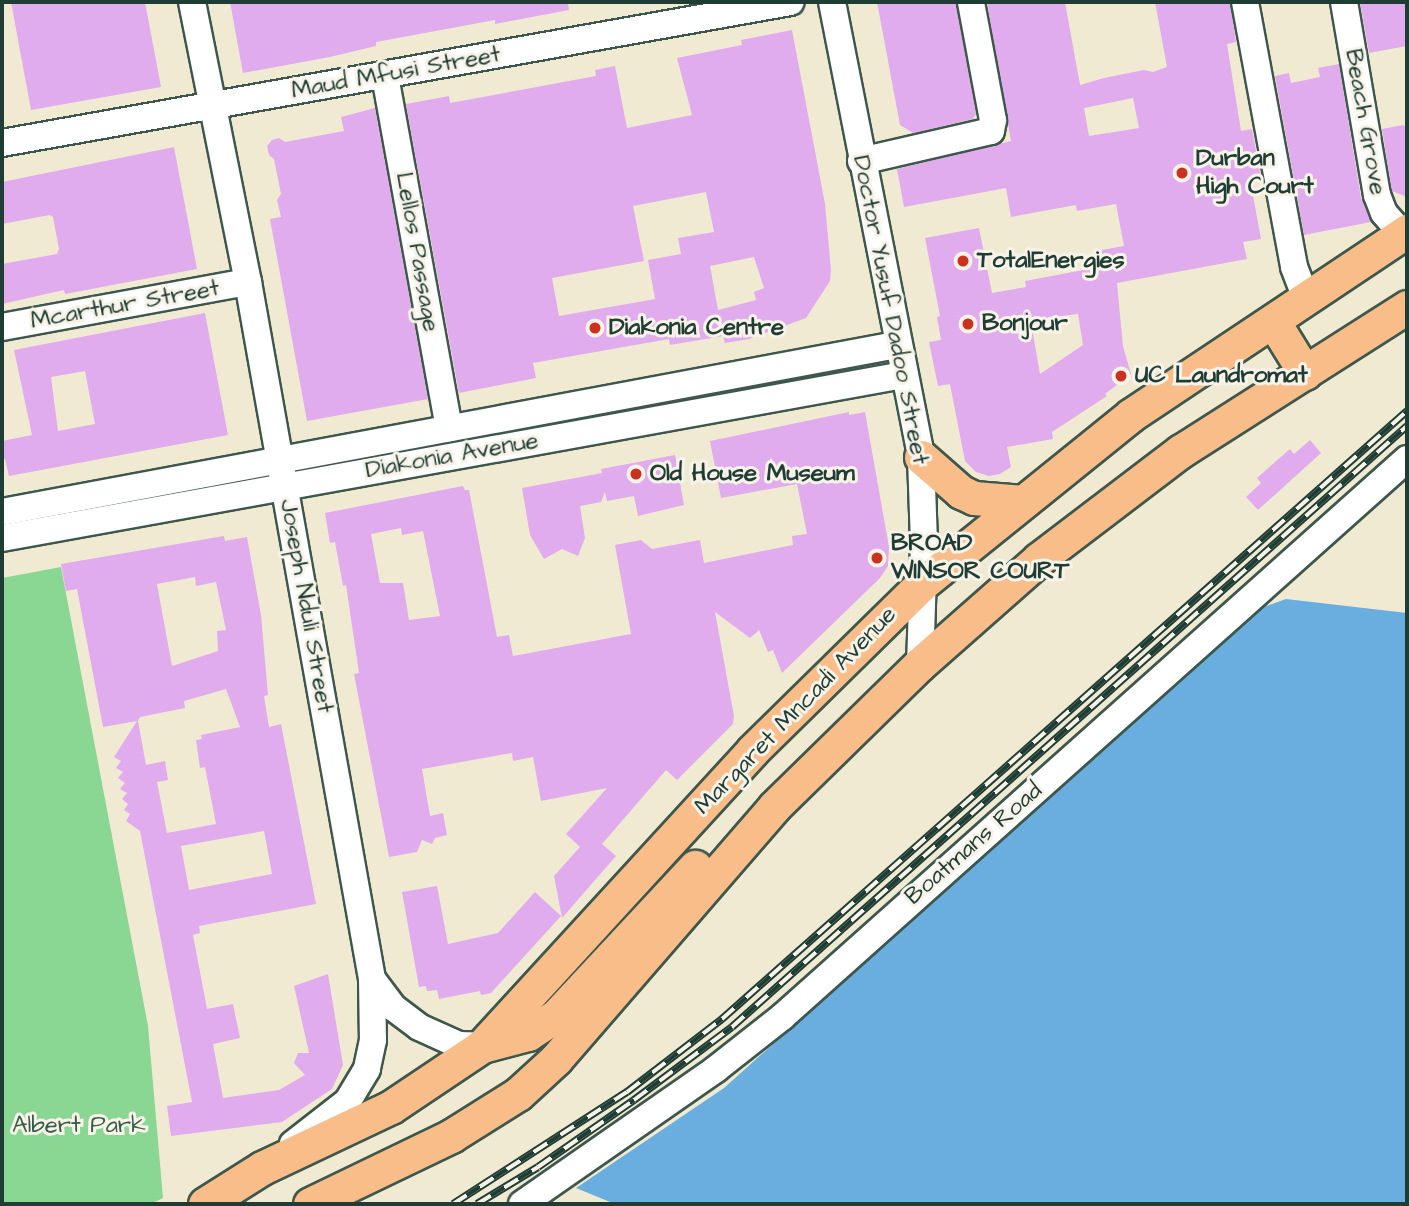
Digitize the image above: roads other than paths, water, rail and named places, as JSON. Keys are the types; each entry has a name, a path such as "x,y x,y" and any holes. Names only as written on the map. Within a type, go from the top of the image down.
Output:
{"main road":[{"name":"Margaret Mncadi Avenue","path":"205,1204 262,1168 391,1107 482,1045 752,751 923,583 1131,415 1405,233"},
{"name":"Margaret Mncadi Avenue","path":"310,1204 451,1136 517,1094 556,1059 774,807 920,664 1040,559 1181,451 1407,307"},
{"path":"1273,321 1305,373"},
{"path":"921,457 961,492 974,498 1023,502"},
{"path":"482,1045 528,1034 556,1016 717,844 734,829 774,807"}],"street":[{"name":"Joseph Nduli Street","path":"192,2 248,282 372,979 373,1040 367,1069 359,1087 348,1101 262,1168"},
{"name":"Maud Mfusi Street","path":"2,143 790,2"},
{"name":"Doctor Yusuf Dadoo Street","path":"832,2 896,345 921,457 923,583 920,664"},
{"path":"862,161 991,131 993,120 971,2"},
{"path":"1245,2 1294,267 1306,299"},
{"name":"Beach Grove","path":"1344,2 1377,195 1384,213 1405,233"},
{"name":"Lellos Passage","path":"385,76 449,428"},
{"name":"Mcarthur Street","path":"2,327 248,282"},
{"name":"Diakonia Avenue","path":"2,538 92,508 280,460 896,345"},
{"path":"736,375 741,404"},
{"name":"Diakonia Avenue","path":"2,512 92,508 284,486 903,375"},
{"path":"482,422 487,450"},
{"name":"Boatmans Road","path":"522,1204 716,1069 782,1017 1407,459"},
{"path":"372,979 394,1008 419,1027 459,1045 482,1045"}],"water":[{"path":"1286,599 1407,613 1407,1204 615,1204 576,1188 724,1088 1258,609"}],"railway":[{"path":"453,1204 627,1092 722,1019 1407,411"},
{"path":"477,1204 538,1167 732,1027 1407,426"}],"place":[{"name":"Durban High Court","path":"1182,173"},
{"name":"TotalEnergies","path":"963,261"},
{"name":"Bonjour","path":"968,324"},
{"name":"Diakonia Centre","path":"595,328"},
{"name":"UC Laundromat","path":"1121,376"},
{"name":"Old House Museum","path":"636,474"},
{"name":"BROAD WINSOR COURT","path":"877,558"}],"park label":[{"name":"Albert Park","path":"79,1126"}]}
